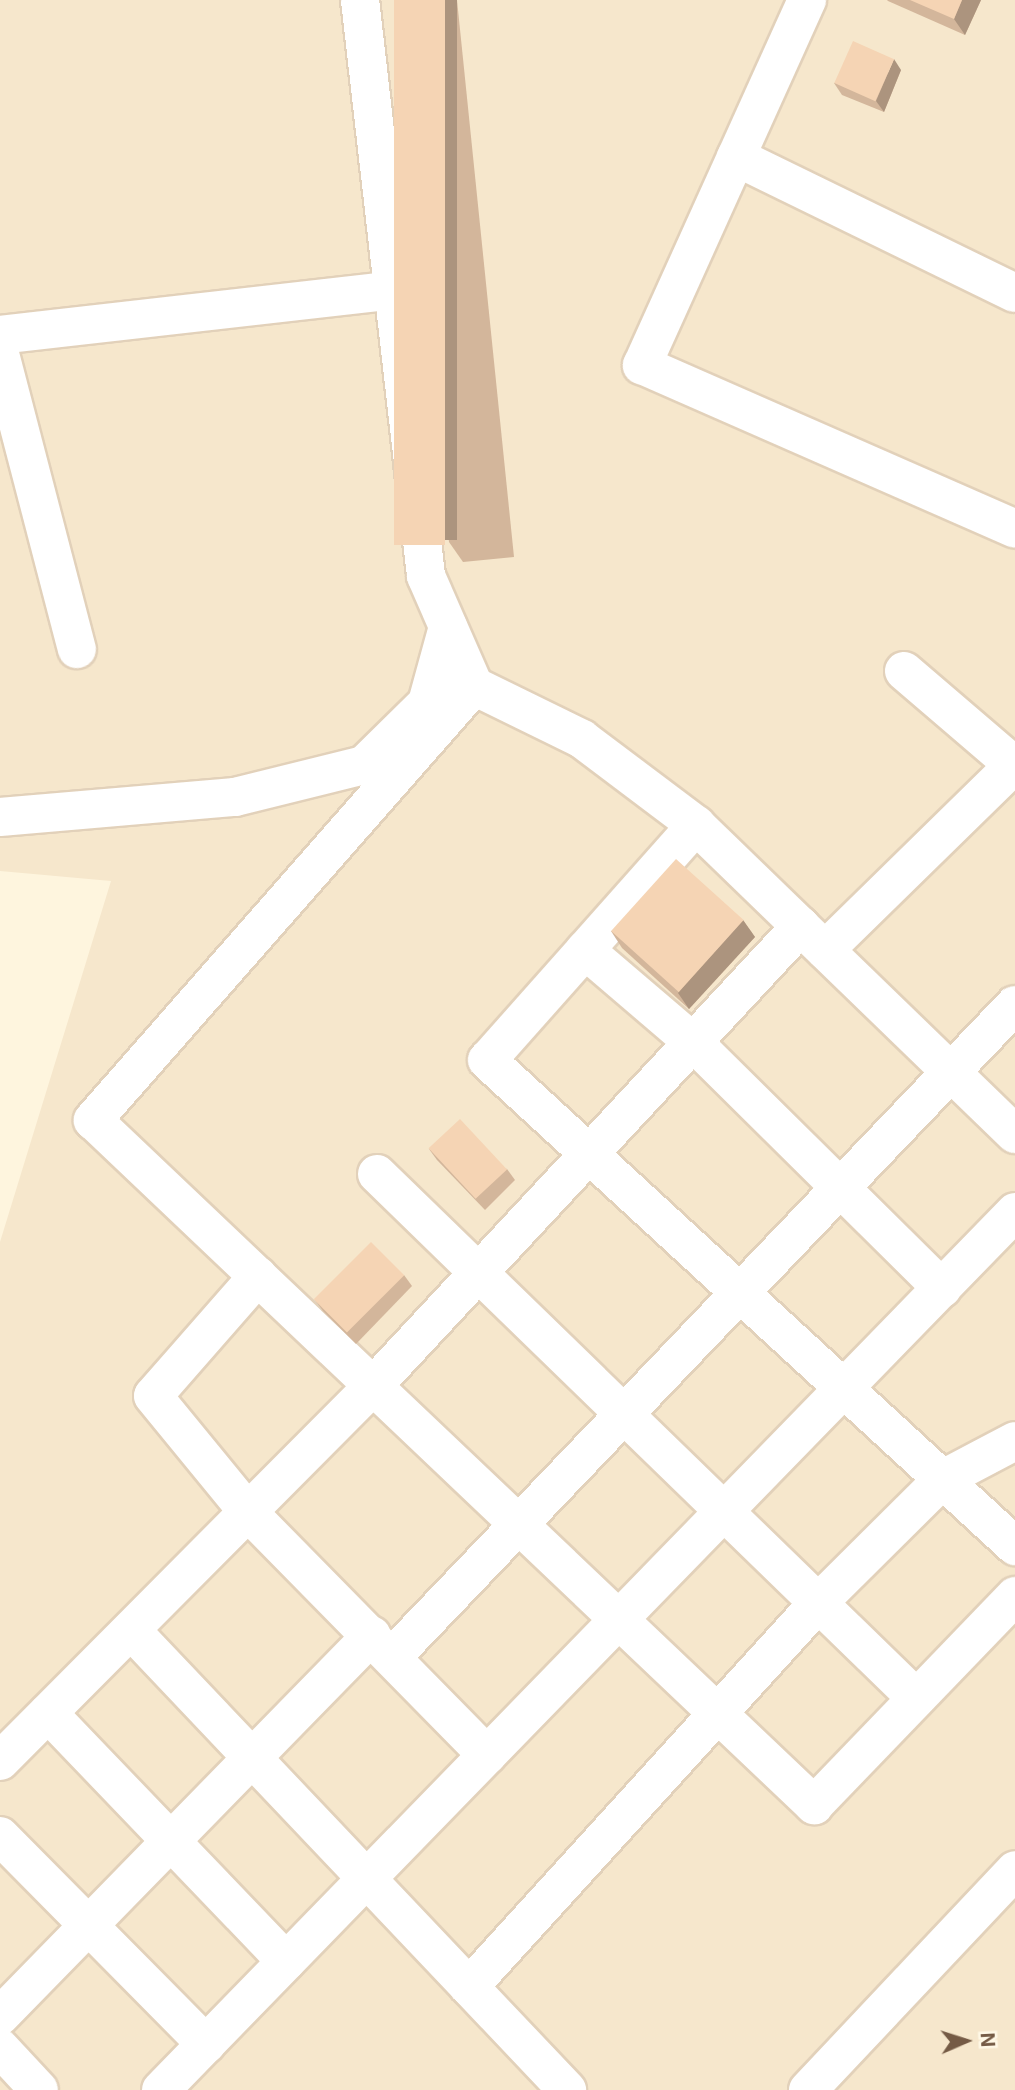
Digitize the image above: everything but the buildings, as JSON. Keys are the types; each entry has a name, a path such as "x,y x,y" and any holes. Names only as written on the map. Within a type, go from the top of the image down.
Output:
{"street":[{"path":"360,0 426,576 474,686 582,739 696,825 1015,1134"},
{"path":"807,0 642,366 1014,527"},
{"path":"736,157 1015,293"},
{"path":"0,335 393,290"},
{"path":"0,354 8,416 77,649"},
{"path":"0,817 235,797 364,765 427,703 448,627"},
{"path":"0,1761 373,1386 694,1042 1015,765 904,671"},
{"path":"474,686 93,1120 814,1805 1015,1595"},
{"path":"696,825 487,1060 1015,1546"},
{"path":"585,950 694,1042 942,1287"},
{"path":"0,2016 252,1758 382,1646 517,1523 738,1291 953,1074 1015,1005"},
{"path":"377,1174 916,1698"},
{"path":"161,2090 1015,1212"},
{"path":"258,1276 153,1396 248,1512 487,1755"},
{"path":"469,1987 818,1603 943,1479 1015,1441"},
{"path":"131,1630 567,2090"},
{"path":"48,1713 286,1961"},
{"path":"0,1836 206,2045"},
{"path":"808,2090 1015,1870"},
{"path":"0,2048 39,2090"}],"shaded area":[{"path":"0,0 1015,0 1015,2090 0,2090 0,1242 111,881 0,871"}]}
